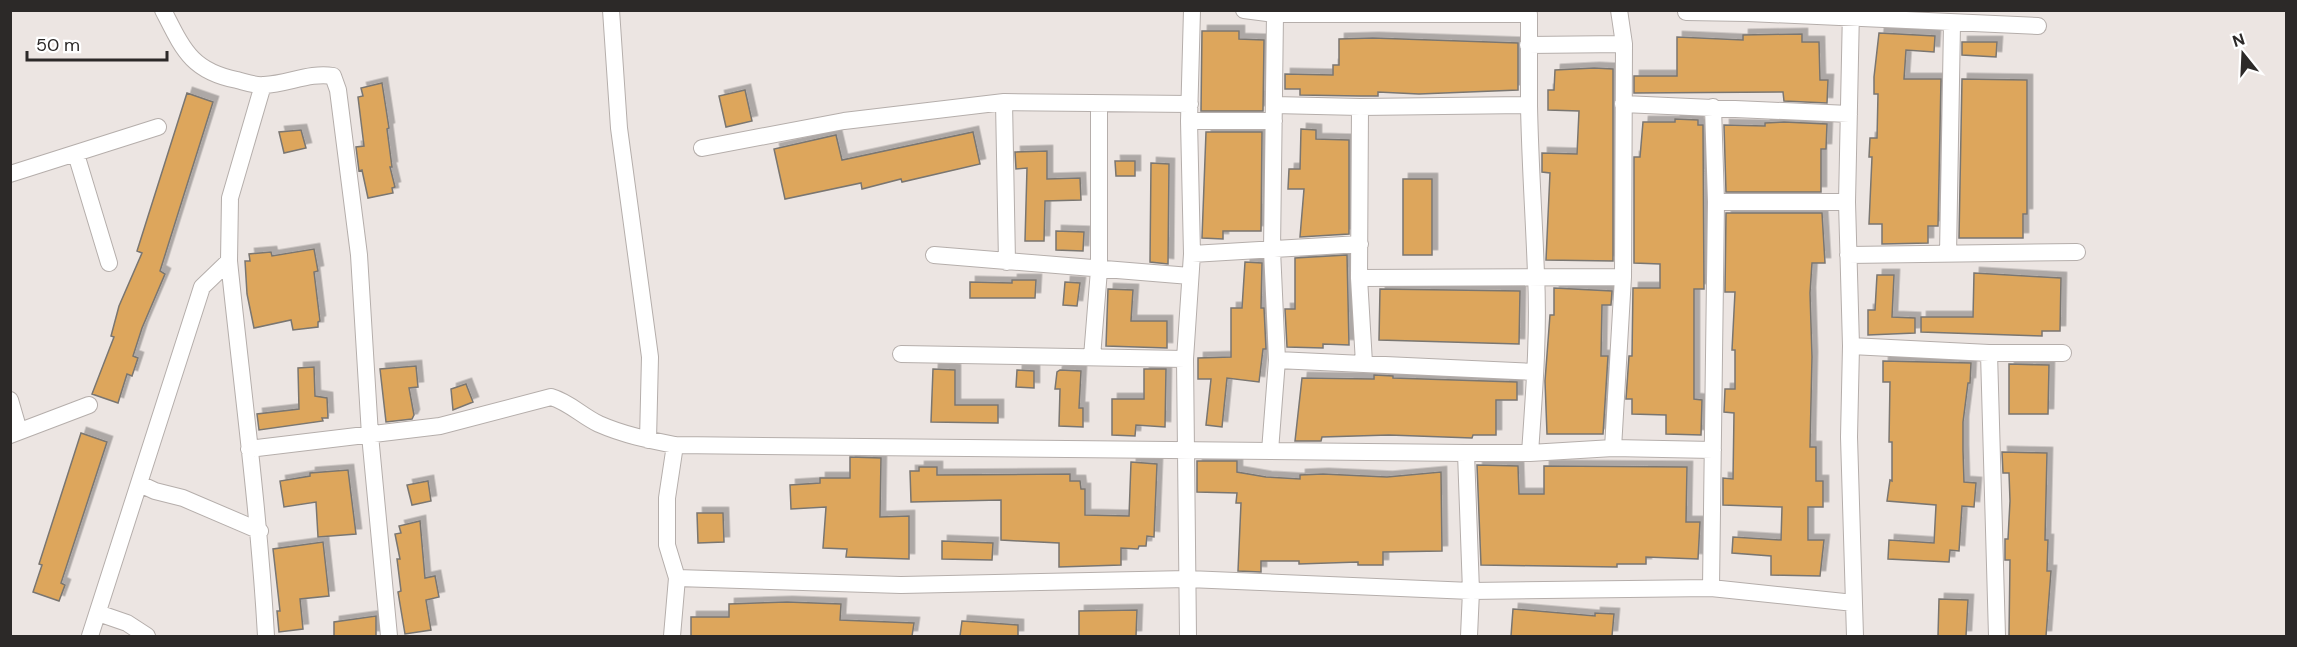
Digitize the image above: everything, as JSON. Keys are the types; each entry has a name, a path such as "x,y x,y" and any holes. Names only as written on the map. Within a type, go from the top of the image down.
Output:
{"street":[{"path":"163,10 187,55 201,68 218,76 262,85 322,74 333,76 338,90 360,255 370,435 389,636"},
{"path":"611,10 619,128 650,357 648,440"},
{"path":"1188,636 1185,359 1192,254 1190,113 1192,10"},
{"path":"1244,10 1275,14 1529,14 1530,193 1536,276 1535,372 1530,453"},
{"path":"1613,448 1623,277 1624,44 1619,10"},
{"path":"1686,12 1852,14 1952,24 2038,26"},
{"path":"1270,451 1277,360 1272,250 1275,14"},
{"path":"1852,14 1847,202 1851,346 1849,437 1855,636"},
{"path":"1948,254 1952,24"},
{"path":"1528,45 1624,44"},
{"path":"262,85 230,198 229,261 260,531 266,636"},
{"path":"702,148 844,121 1004,102 1099,105 1190,113 1274,113 1360,107 1528,105"},
{"path":"1004,102 1007,262"},
{"path":"1623,104 1849,114"},
{"path":"1092,357 1099,270 1099,105"},
{"path":"1360,107 1359,278 1364,363"},
{"path":"1711,588 1716,202 1713,107"},
{"path":"10,174 158,127"},
{"path":"76,154 109,263"},
{"path":"1716,202 1847,202"},
{"path":"1192,254 1360,244"},
{"path":"1848,255 2077,252"},
{"path":"934,255 1190,276"},
{"path":"90,636 202,287 229,261"},
{"path":"1359,278 1623,277"},
{"path":"1851,346 1989,353 2063,353"},
{"path":"1989,353 1997,636"},
{"path":"901,354 1185,359"},
{"path":"1277,360 1535,372"},
{"path":"249,449 440,426 550,397 562,400 597,423 648,440 675,445 1466,453 1530,453 1613,448 1713,450"},
{"path":"10,400 15,433 89,405"},
{"path":"672,636 677,578 667,545 667,498 675,445"},
{"path":"1466,453 1469,636"},
{"path":"140,484 155,491 183,498 260,531"},
{"path":"677,578 901,585 1188,579 1470,591 1711,588 1854,603"},
{"path":"98,613 127,623 147,636"}],"building":[{"path":"1202,31 1239,31 1239,39 1264,40 1263,111 1201,111"},
{"path":"1879,33 1935,36 1934,52 1906,50 1904,79 1941,79 1938,226 1928,226 1928,243 1882,244 1882,224 1869,224 1872,157 1869,157 1870,138 1877,138 1878,94 1874,94 1874,77"},
{"path":"1802,34 1802,42 1819,42 1820,80 1828,80 1827,103 1784,101 1783,92 1634,93 1634,76 1677,76 1677,37 1743,40 1743,35"},
{"path":"1339,39 1518,43 1518,90 1419,94 1378,92 1378,96 1360,96 1300,95 1300,89 1285,89 1285,74 1333,75 1333,65 1339,65"},
{"path":"1962,42 1997,42 1996,57 1962,55"},
{"path":"1613,69 1613,261 1546,260 1550,173 1542,172 1542,153 1577,154 1579,111 1548,110 1548,90 1554,90 1555,70"},
{"path":"1962,79 2027,80 2027,214 2023,214 2023,238 1959,238"},
{"path":"382,83 389,128 387,129 392,167 390,167 395,187 392,188 393,193 368,198 362,170 359,171 356,147 364,146 358,97 363,96 361,88"},
{"path":"745,90 752,121 726,127 719,96"},
{"path":"187,93 213,102 160,271 165,274 142,328 133,356 138,358 132,376 127,374 118,403 92,394 114,337 111,336 119,306 142,253 137,251"},
{"path":"1675,119 1698,120 1698,125 1703,125 1704,289 1694,289 1694,399 1702,400 1701,435 1666,434 1666,415 1632,414 1632,399 1626,399 1629,356 1632,356 1633,288 1660,288 1660,264 1634,263 1634,157 1640,157 1643,122 1675,122"},
{"path":"1765,123 1827,124 1826,149 1821,149 1821,192 1726,192 1724,125 1765,126"},
{"path":"1301,129 1316,130 1316,139 1349,140 1349,234 1300,237 1304,189 1288,189 1289,169 1300,169"},
{"path":"301,130 306,148 284,153 279,132"},
{"path":"973,132 980,164 902,182 901,179 862,189 861,183 785,199 774,149 836,135 842,160"},
{"path":"1206,132 1262,132 1261,231 1223,231 1223,239 1202,238"},
{"path":"1047,151 1047,179 1080,178 1081,200 1045,201 1044,241 1025,241 1027,168 1016,169 1015,152"},
{"path":"1115,161 1135,161 1135,176 1116,176"},
{"path":"1151,163 1169,164 1168,264 1150,262"},
{"path":"1403,179 1432,179 1432,255 1403,255"},
{"path":"1726,213 1822,213 1825,263 1812,263 1810,293 1812,357 1810,447 1816,447 1816,481 1823,481 1823,507 1808,507 1808,540 1824,540 1820,576 1771,575 1771,556 1732,553 1733,537 1781,540 1782,507 1723,505 1723,478 1733,479 1734,413 1724,412 1725,389 1735,389 1735,350 1732,350 1735,292 1725,292"},
{"path":"1056,231 1084,232 1083,251 1056,250"},
{"path":"314,249 318,271 314,272 320,321 318,327 293,330 291,320 254,328 247,294 245,261 250,261 249,254 271,252 272,256"},
{"path":"1347,255 1349,345 1323,344 1323,348 1287,347 1285,309 1295,309 1295,258"},
{"path":"1245,262 1262,263 1261,308 1264,308 1266,349 1263,349 1259,382 1227,378 1222,427 1206,425 1211,379 1198,379 1198,358 1231,357 1231,308 1242,308"},
{"path":"1974,273 2061,278 2060,331 2042,331 2042,336 1921,332 1921,317 1973,317"},
{"path":"1877,275 1894,275 1892,317 1915,318 1915,333 1868,335 1868,310 1875,310"},
{"path":"1012,280 1036,280 1035,298 970,298 970,282 1012,283"},
{"path":"1065,282 1080,283 1077,306 1063,305"},
{"path":"1554,288 1612,291 1611,305 1602,305 1601,356 1608,356 1603,434 1547,434 1545,381 1550,315 1554,315"},
{"path":"1108,289 1133,290 1131,321 1167,321 1167,348 1106,346"},
{"path":"1380,289 1520,291 1519,344 1379,340"},
{"path":"1883,361 1971,363 1963,422 1963,450 1964,482 1976,483 1974,507 1962,506 1959,551 1950,550 1949,562 1888,559 1889,540 1934,543 1936,505 1887,501 1890,480 1892,481 1892,442 1889,442 1890,382 1883,382"},
{"path":"2009,364 2049,365 2048,414 2009,414"},
{"path":"416,366 418,387 409,388 414,415 412,419 386,422 380,369"},
{"path":"314,367 315,396 327,398 328,418 322,418 323,421 259,430 257,414 299,409 298,368"},
{"path":"933,369 955,370 955,405 998,405 998,423 931,422"},
{"path":"1144,369 1166,369 1165,427 1136,425 1135,436 1112,435 1112,399 1144,399"},
{"path":"1017,370 1034,371 1034,388 1016,387"},
{"path":"1060,370 1081,371 1079,408 1083,408 1083,427 1059,426 1060,389 1055,389 1057,372"},
{"path":"1374,375 1393,376 1393,378 1517,382 1517,400 1496,400 1496,435 1473,435 1472,438 1389,435 1322,437 1321,441 1295,441 1302,378 1374,379"},
{"path":"466,384 473,402 453,410 451,389"},
{"path":"81,433 107,442 61,583 65,585 59,601 33,592 42,565 39,564"},
{"path":"2002,452 2047,453 2045,540 2048,540 2047,571 2051,571 2046,636 2009,636 2010,560 2005,560 2005,539 2008,539 2009,473 2003,473"},
{"path":"850,457 881,458 880,517 909,516 909,559 846,557 847,549 823,548 826,507 791,509 790,485 820,483 820,478 850,478"},
{"path":"1197,461 1237,461 1237,472 1300,479 1300,475 1387,477 1441,472 1442,551 1383,552 1383,565 1358,565 1358,562 1299,564 1299,561 1261,561 1261,572 1238,571 1241,503 1236,503 1237,493 1197,492"},
{"path":"1131,462 1157,464 1154,537 1147,536 1146,546 1139,546 1138,549 1121,548 1121,565 1059,567 1059,543 1001,540 1001,500 911,502 910,471 919,471 919,467 937,467 937,475 1070,474 1070,481 1080,481 1081,489 1085,489 1085,515 1129,516"},
{"path":"1477,465 1518,466 1519,494 1544,494 1544,466 1687,467 1686,522 1700,522 1698,559 1646,557 1646,564 1617,564 1617,567 1481,565"},
{"path":"348,470 356,534 318,537 316,502 284,507 280,481 310,476 310,473"},
{"path":"428,481 431,501 412,505 407,485"},
{"path":"697,513 723,513 724,542 698,543"},
{"path":"420,521 425,578 435,576 439,597 426,600 431,630 405,634 398,592 401,591 397,559 400,559 395,534 401,533 399,526"},
{"path":"942,541 993,543 992,560 942,559"},
{"path":"323,542 329,596 300,599 303,629 279,632 277,611 280,611 273,549"},
{"path":"1939,599 1968,600 1966,636 1938,636"},
{"path":"787,602 841,604 840,620 914,623 912,636 691,636 691,617 729,617 729,604"},
{"path":"1513,609 1595,616 1595,613 1614,614 1612,636 1511,636"},
{"path":"1137,610 1136,636 1079,636 1079,611"},
{"path":"376,616 376,636 334,636 334,622"},
{"path":"962,621 1018,625 1018,636 960,636"}]}
